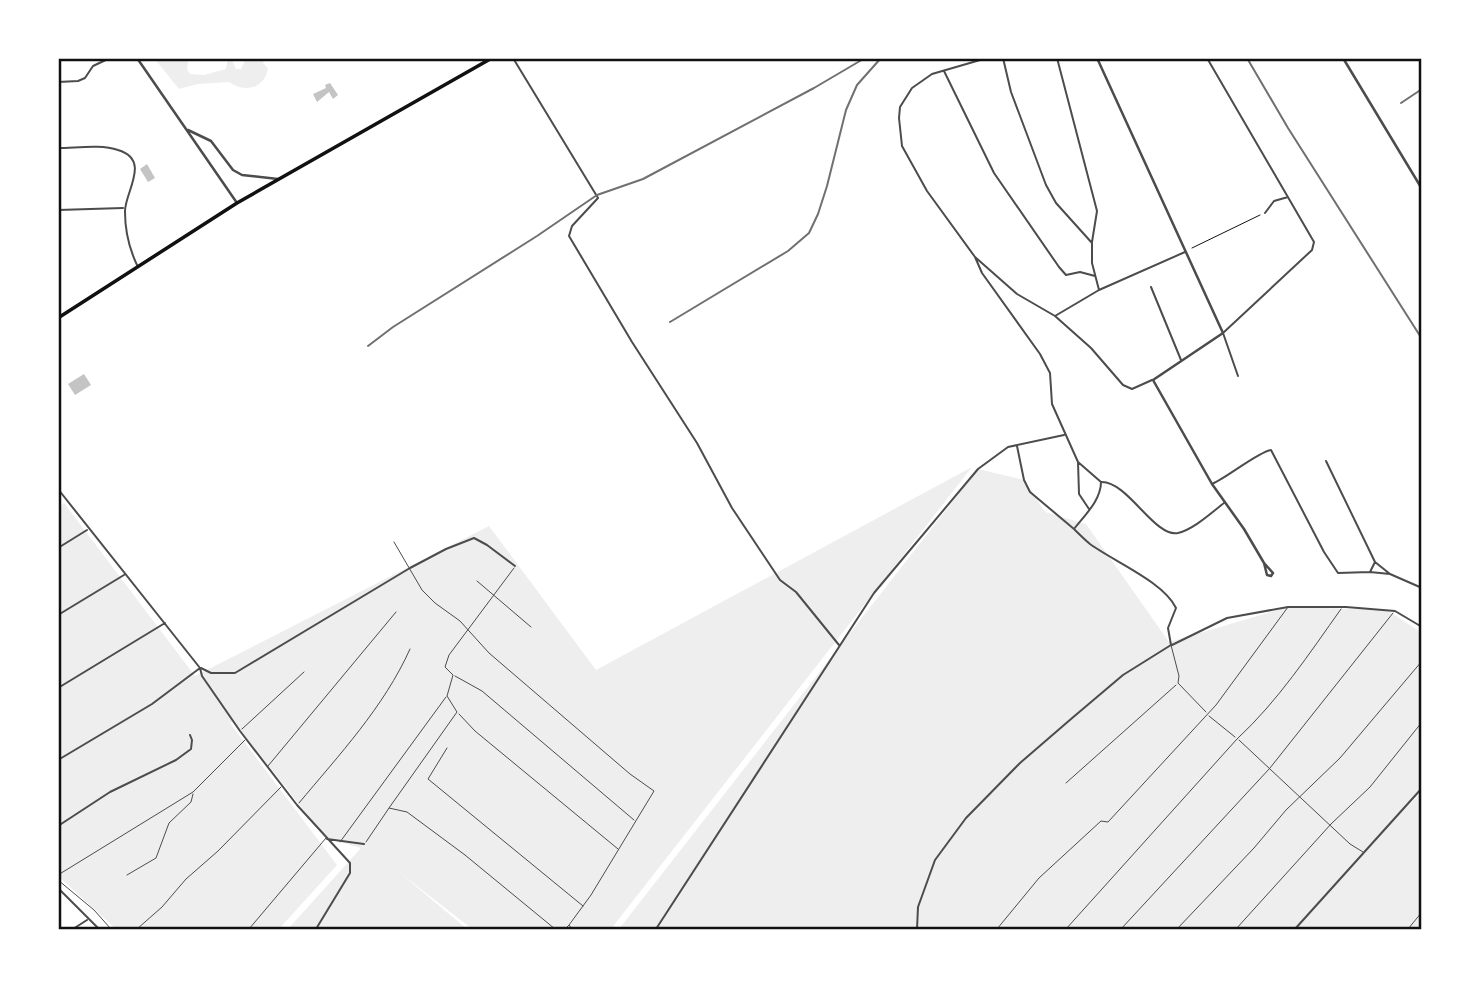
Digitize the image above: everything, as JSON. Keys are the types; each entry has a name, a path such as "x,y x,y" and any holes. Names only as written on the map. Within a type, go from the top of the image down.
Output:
{"main road":[{"path":"58,318 137,265 278,179 492,58"}],"street":[{"path":"59,81 68,83 85,78 93,66 110,58"},
{"path":"138,58 237,204"},
{"path":"513,58 598,198 572,226 569,236 632,342 697,443 732,508 780,580 796,592 839,645"},
{"path":"987,58 943,70 921,80 905,97 900,107 902,146 927,191 975,257 1017,294 1055,316 1091,348 1123,385 1132,389 1153,380 1223,333 1312,250 1314,242 1207,58"},
{"path":"1003,58 1011,92 1046,185 1056,203 1092,243"},
{"path":"1057,58 1097,211 1092,243 1095,276 1100,290"},
{"path":"1097,58 1223,333 1238,376"},
{"path":"1343,58 1422,189"},
{"path":"943,70 994,173 1059,267 1066,275 1080,272 1095,276"},
{"path":"186,129 211,142 233,170 242,175 278,179"},
{"path":"58,148 113,148 130,156 134,164 134,182 124,208 129,248 137,265"},
{"path":"1265,213 1274,201 1289,197"},
{"path":"58,210 124,208"},
{"path":"1055,316 1100,290 1186,251"},
{"path":"975,257 982,274 1040,354 1050,373 1052,404 1078,462 1101,482 1101,488 1090,509 1074,528"},
{"path":"1150,287 1181,361"},
{"path":"1153,380 1212,484 1264,563"},
{"path":"656,929 874,593 978,469 1008,447 1065,435"},
{"path":"1016,445 1024,480 1030,492 1091,544 1172,600 1176,608 1168,628 1171,645"},
{"path":"1212,484 1236,472 1261,453 1271,450 1338,573 1390,574"},
{"path":"1326,461 1375,562 1390,574 1422,588"},
{"path":"1078,462 1079,494 1090,509"},
{"path":"1101,482 1107,481 1117,486 1160,527 1170,532 1177,533 1198,522 1224,503"},
{"path":"58,489 200,668 202,676 240,731 297,805 350,863 350,873 316,929"},
{"path":"58,548 89,529"},
{"path":"200,668 211,673 235,673 410,568 446,548 474,538 515,566"},
{"path":"1370,572 1375,562"},
{"path":"58,615 125,575"},
{"path":"917,929 918,907 935,860 966,818 1020,764 1081,710 1123,675 1171,645 1227,618 1288,607 1395,611 1422,626"},
{"path":"58,688 165,623"},
{"path":"58,760 152,704 200,668"},
{"path":"58,827 110,792 176,760 191,749 190,735"},
{"path":"1295,929 1422,788"},
{"path":"326,838 364,844"},
{"path":"58,888 99,929"},
{"path":"73,929 89,919"}],"lane":[{"path":"394,542 422,590 467,629 489,653 630,774 654,791 583,906 565,929"},
{"path":"515,566 467,629 444,667 482,691 636,822"},
{"path":"477,581 531,626"},
{"path":"997,929 1040,878 1101,821 1108,822 1208,714 1288,607"},
{"path":"1066,929 1276,696 1342,607"},
{"path":"1121,929 1270,768 1395,611"},
{"path":"268,766 396,612"},
{"path":"1066,783 1178,683 1179,676 1171,645"},
{"path":"297,805 379,703 398,676 410,649"},
{"path":"1177,929 1300,796 1340,758 1422,661"},
{"path":"240,731 304,672"},
{"path":"340,842 447,696 453,675"},
{"path":"1178,683 1208,714 1350,844 1365,853"},
{"path":"447,696 457,712 475,731 619,850"},
{"path":"364,844 457,712"},
{"path":"1236,929 1331,824 1370,787 1422,722"},
{"path":"58,875 193,792 247,739"},
{"path":"447,748 428,779 583,906"},
{"path":"137,929 162,908 186,879 218,851 283,785"},
{"path":"127,874 156,858 169,823 191,802 193,792"},
{"path":"389,808 407,812 465,855 555,929"},
{"path":"249,929 326,838"},
{"path":"58,880 111,929"},
{"path":"1408,929 1422,912"},
{"path":"569,925 572,929"}],"path":[{"path":"1186,251 1265,213"}],"shaded area":[{"path":"154,58 189,58 187,69 190,74 204,75 226,69 228,58 231,58 236,69 241,69 246,58 266,58 263,63 268,68 263,81 253,87 241,87 229,82 198,84 179,89"},
{"path":"972,467 611,929 567,929 575,915 565,929 472,929 399,872 467,929 288,929 361,848 326,838 233,721 230,723 337,865 279,929 116,929 58,876 58,508 64,503 195,676 489,526 596,670"},
{"path":"978,469 1024,480 1045,512 1086,524 1169,642 1288,607 1387,610 1422,633 1422,790 1403,811 1422,792 1422,929 619,929"}],"building":[{"path":"330,83 338,95 333,99 329,92 317,102 313,94"},
{"path":"147,164 155,178 148,182 140,169"},
{"path":"84,374 91,385 75,395 68,384"}],"railway":[{"path":"368,346 597,195 643,179 865,58"},
{"path":"670,322 788,251 809,233 827,186 846,110 857,85 881,58"},
{"path":"1247,58 1288,128 1422,339"},
{"path":"1401,103 1422,89"}]}
